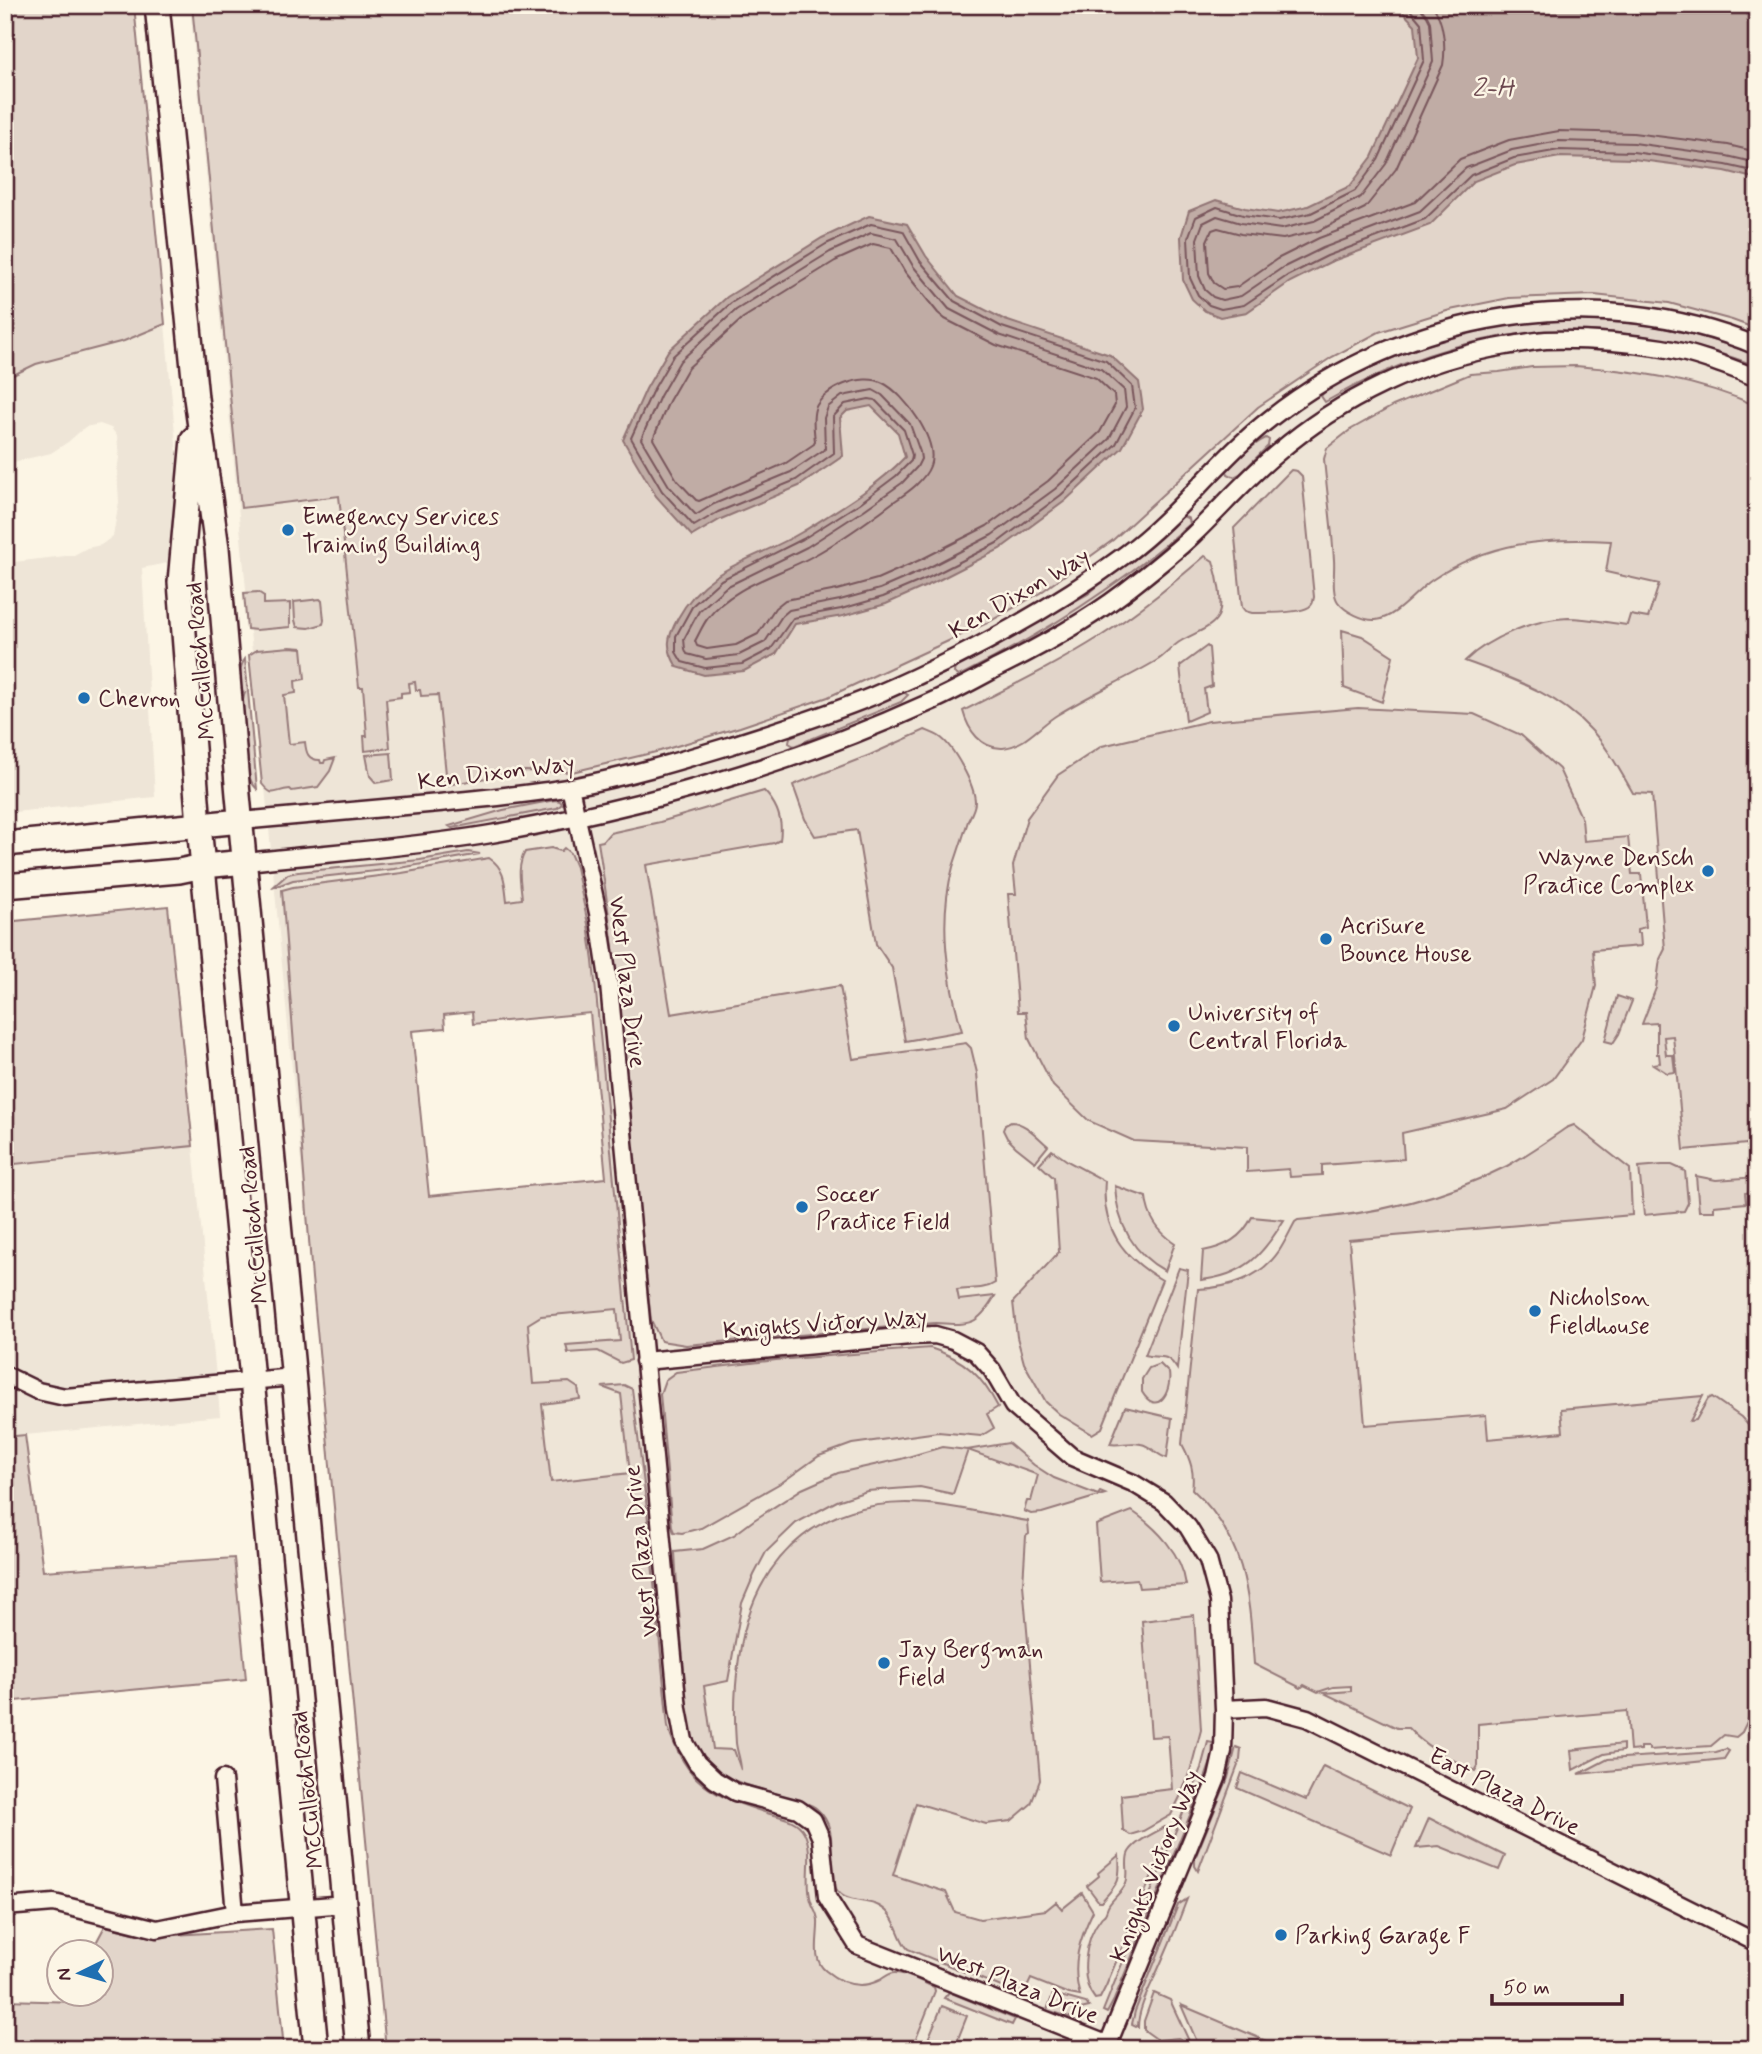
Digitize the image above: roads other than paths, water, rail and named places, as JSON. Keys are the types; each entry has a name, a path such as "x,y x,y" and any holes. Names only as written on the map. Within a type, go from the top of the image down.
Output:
{"main road":[{"name":"McCulloch Road","path":"157,5 196,398 217,548 358,2049"},
{"name":"McCulloch Road","path":"196,398 180,582 199,825 316,2049"},
{"path":"180,582 203,566 217,548"},
{"path":"5,844 241,821"},
{"path":"5,886 179,871 246,862"}],"street":[{"name":"Ken Dixon Way","path":"241,821 570,788 665,765 821,717 886,690 1016,626 1075,591 1129,552 1174,513 1268,420 1316,386 1351,366 1399,345 1448,329 1498,317 1546,311 1599,312 1655,317 1702,327 1757,346"},
{"path":"246,862 402,847 486,835 674,793 764,767 853,736 931,702 1024,655 1084,620 1132,586 1190,538 1275,455 1308,428 1359,394 1418,370 1477,351 1543,340 1666,348 1757,378"},
{"name":"West Plaza Drive","path":"570,788 598,913 609,985 678,1709 684,1741 697,1763 715,1780 736,1791 798,1809 813,1820 821,1838 827,1897 857,1945 1113,2047"},
{"name":"Knights Victory Way","path":"644,1361 934,1335 953,1340 976,1352 992,1370 1013,1406 1072,1457 1133,1483 1164,1502 1188,1527 1208,1560 1219,1601 1224,1709 1223,1751 1217,1778 1113,2047"},
{"path":"5,1375 38,1391 65,1397 294,1377"},
{"name":"East Plaza Drive","path":"1224,1709 1266,1707 1307,1718 1757,1943"},
{"path":"223,1779 235,1913"},
{"path":"5,1907 54,1903 157,1929 235,1913 345,1903"}],"water":[{"name":"2-H","path":"1396,5 1757,5 1757,179 1725,171 1633,159 1560,157 1515,165 1474,181 1430,225 1330,262 1290,282 1247,312 1220,317 1205,311 1192,299 1183,280 1181,237 1189,211 1216,200 1278,213 1308,206 1350,186 1372,157 1418,58 1415,25"},
{"path":"869,216 907,224 926,256 958,296 1005,320 1110,355 1139,382 1143,409 1122,448 1065,501 1000,549 886,604 843,616 795,624 776,654 744,671 704,675 677,667 669,648 672,631 690,600 703,586 717,575 784,542 843,507 905,457 898,433 871,406 847,411 840,418 843,456 799,486 721,519 692,536 656,496 623,440 646,389 668,351 727,297 822,238"}],"place":[{"name":"Emegency Services Training Building","path":"288,530"},
{"name":"Chevron","path":"84,698"},
{"name":"Wayne Densch Practice Complex","path":"1708,871"},
{"name":"Acrisure Bounce House","path":"1326,939"},
{"name":"University of Central Florida","path":"1174,1026"},
{"name":"Soccer Practice Field","path":"802,1207"},
{"name":"Nicholson Fieldhouse","path":"1535,1311"},
{"name":"Jay Bergman Field","path":"884,1663"},
{"name":"Parking Garage F","path":"1281,1935"}]}
